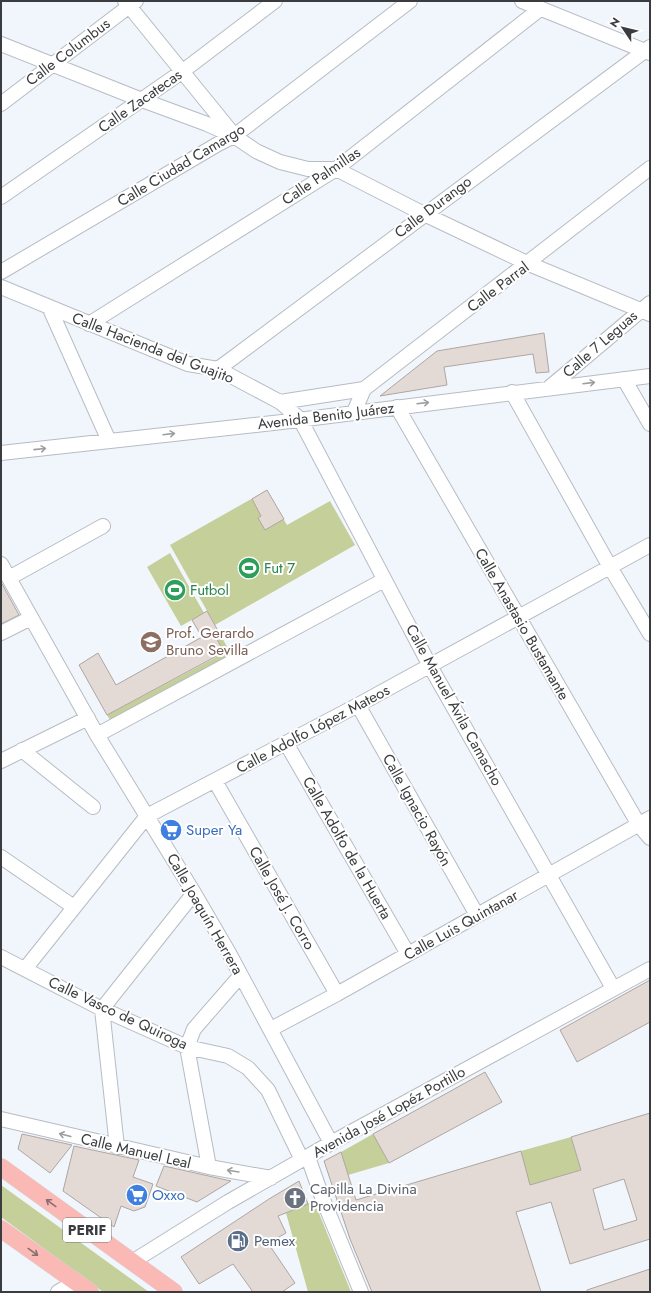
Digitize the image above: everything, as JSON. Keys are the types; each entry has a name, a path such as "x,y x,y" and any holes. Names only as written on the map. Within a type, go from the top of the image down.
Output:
{"main road":[{"name":"PERIF","path":"1,1167 174,1292"},
{"path":"1,1229 90,1292"}],"street":[{"name":"Calle Zacatecas","path":"1,197 183,71 275,1"},
{"name":"Calle Ciudad Camargo","path":"1,272 234,136 410,1"},
{"path":"522,1 648,50"},
{"path":"130,3 234,136"},
{"name":"Calle Columbus","path":"1,104 130,3"},
{"name":"Calle Palmillas","path":"89,324 336,169 540,9"},
{"path":"1,44 50,65 207,124 234,136 256,151 280,162 308,169 336,169 424,214 529,264 647,309"},
{"name":"Calle Durango","path":"218,369 424,214 648,50"},
{"name":"Calle Parral","path":"354,412 364,389 529,264 650,168"},
{"name":"Calle Hacienda del Guajito","path":"1,287 50,309 159,351 188,364 218,369 280,402 300,419"},
{"path":"50,309 110,441"},
{"name":"Calle 7 Leguas","path":"550,387 647,309"},
{"name":"Avenida Benito Juárez","path":"1,453 300,419 550,387 650,376"},
{"path":"624,379 650,424"},
{"path":"280,402 364,389"},
{"path":"512,392 610,567 650,634"},
{"name":"Calle Anastasio Bustamante","path":"397,407 517,617 644,822 650,838"},
{"name":"Calle Manuel Ávila Camacho","path":"300,419 430,666 613,988"},
{"path":"9,578 103,526"},
{"name":"Calle Adolfo López Mateos","path":"25,969 146,816 358,705 650,545"},
{"name":"Calle Joaquín Herrera","path":"1,564 97,735 194,893 241,975 331,1143"},
{"path":"97,735 384,580"},
{"path":"1,633 31,618"},
{"name":"Calle Ignacio Rayón","path":"358,705 477,915"},
{"path":"1,761 88,718"},
{"name":"Calle Adolfo de la Huerta","path":"286,743 408,954"},
{"path":"22,750 93,807"},
{"name":"Calle José J. Corro","path":"215,781 337,994"},
{"name":"Calle Luis Quintanar","path":"271,1029 550,876 644,822"},
{"path":"1,857 74,907"},
{"path":"117,1147 102,1009 194,893"},
{"name":"Calle Vasco de Quiroga","path":"1,957 102,1009 187,1047 228,1056 248,1068 268,1090 305,1159"},
{"name":"Avenida José Lopéz Portillo","path":"132,1262 228,1202 331,1143 650,969"},
{"path":"209,1168 187,1047 194,1029 241,975"},
{"name":"Calle Manuel Leal","path":"1,1120 209,1168 271,1178"},
{"path":"305,1159 361,1292"},
{"path":"58,1292 75,1282"}],"green space":[{"name":"Fut 7","path":"267,490 287,525 330,501 355,545 215,625 170,545"},
{"name":"Futbol","path":"170,553 204,613 181,626 147,567"},
{"path":"217,629 233,657 112,723 107,715 224,653 213,632"},
{"path":"373,1134 389,1163 348,1175 341,1152"},
{"path":"571,1137 581,1170 530,1185 521,1151"},
{"path":"1,1185 149,1292 103,1292 1,1217"},
{"path":"314,1201 351,1292 308,1292 286,1213"}],"building":[{"path":"544,333 549,372 536,373 533,354 444,367 447,385 380,396 437,351"},
{"path":"267,490 284,519 265,530 258,518 261,516 252,499"},
{"path":"1,582 19,615 1,624"},
{"path":"207,611 217,629 213,632 224,652 107,715 79,665 98,653 116,685 202,637 192,620"},
{"path":"650,980 650,1022 577,1062 560,1030"},
{"path":"485,1072 502,1102 389,1163 373,1134"},
{"path":"650,1113 650,1239 570,1264 551,1202 516,1212 541,1292 372,1292 350,1239 324,1161 341,1152 356,1200 521,1151 530,1185 581,1170 571,1137","holes":["624,1179 637,1220 604,1230 593,1189"]},
{"path":"22,1134 72,1145 50,1173 18,1149"},
{"path":"74,1146 139,1160 133,1177 153,1184 145,1207 134,1211 121,1206 114,1227 63,1191"},
{"path":"164,1166 231,1181 197,1202 156,1186"},
{"path":"299,1181 308,1204 278,1216 286,1233 268,1243 295,1283 282,1292 253,1292 233,1264 199,1284 181,1257"},
{"path":"650,1269 650,1292 587,1292 587,1290"}],"place":[{"name":"Fut 7","path":"249,568"},
{"name":"Futbol","path":"175,590"},
{"name":"Prof. Gerardo Bruno Sevilla","path":"151,642"},
{"name":"Super Ya","path":"171,830"},
{"name":"Oxxo","path":"137,1195"},
{"name":"Capilla La Divina Providencia","path":"295,1198"},
{"name":"Pemex","path":"238,1241"}]}
